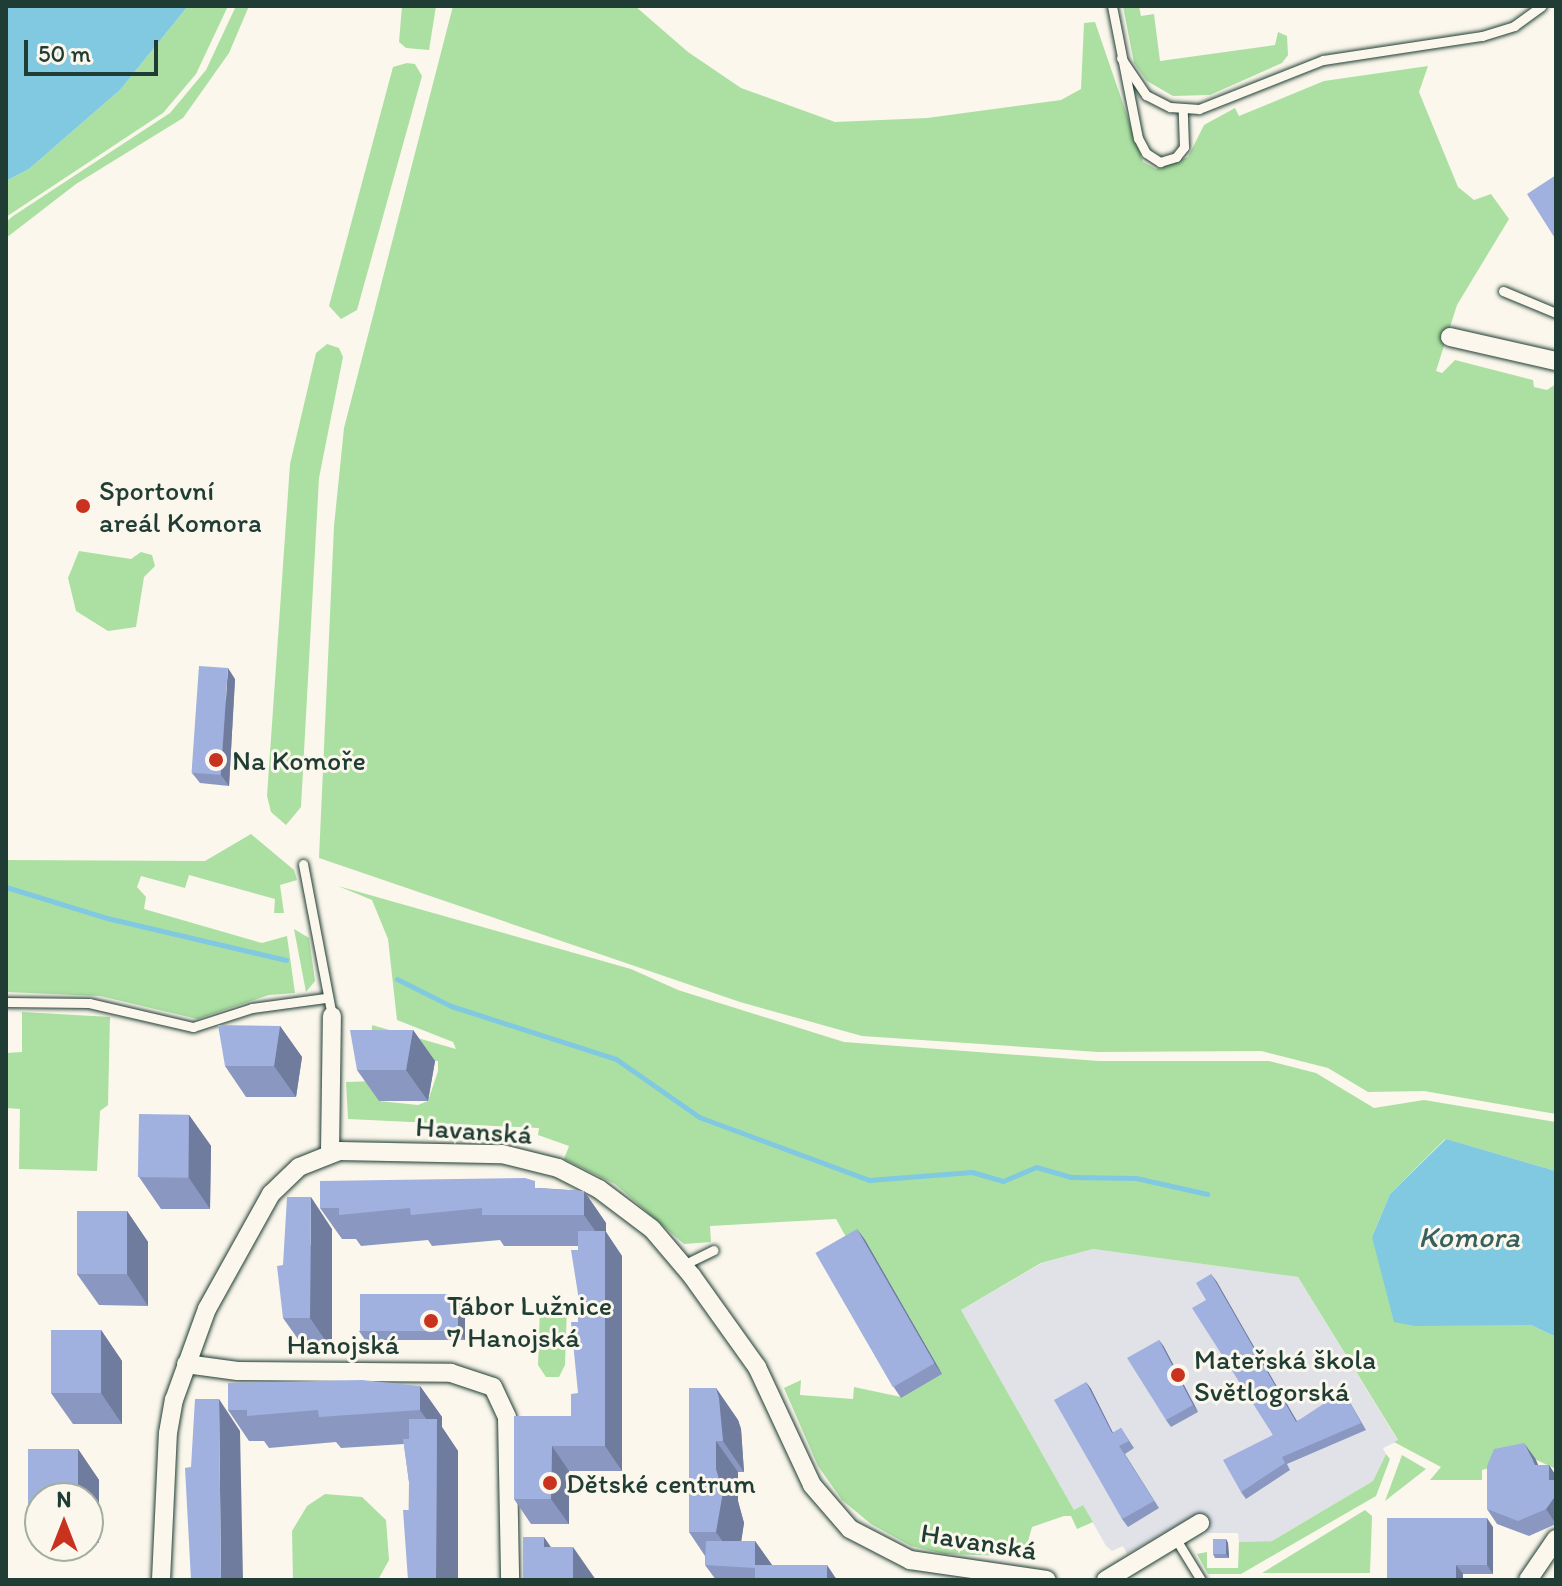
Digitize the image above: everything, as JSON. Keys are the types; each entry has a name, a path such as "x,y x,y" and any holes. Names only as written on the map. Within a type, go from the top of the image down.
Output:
{"street":[{"path":"1450,337 1556,361"},
{"path":"330,1153 332,1016"},
{"name":"Havanská","path":"161,1580 165,1455 186,1364 213,1296 259,1212 283,1180 330,1153 467,1153 536,1161 599,1189 652,1229 683,1265 757,1367 812,1485 850,1529 910,1560 1047,1580"},
{"name":"Hanojská","path":"186,1364 238,1371 451,1373 493,1387 507,1417 510,1580"},
{"path":"1106,1580 1177,1541 1200,1523"},
{"path":"1528,1580 1556,1539"}],"lane":[{"path":"1112,6 1138,138 1146,153 1160,162 1176,157 1184,147 1183,109"},
{"path":"1521,6 1524,20"},
{"path":"1121,58 1146,95 1183,109 1214,106 1311,63 1482,36 1524,20 1542,6"},
{"path":"1503,291 1556,313"},
{"path":"303,864 325,998 332,1016"},
{"path":"6,1002 89,1003 193,1027 252,1008 325,998"},
{"path":"683,1265 714,1250"},
{"path":"1177,1541 1201,1580"}],"shaded area":[{"name":"Mateřská škola Světlogorská","path":"1093,1249 1298,1277 1398,1441 1383,1448 1386,1454 1373,1481 1272,1541 1239,1542 1238,1533 1207,1533 1191,1517 1127,1554 1123,1546 1112,1551 1106,1546 1083,1505 1074,1510 961,1310 1042,1263"}],"green space":[{"path":"188,6 228,6 196,74 163,113 6,217 6,181 29,169 120,90"},
{"path":"236,6 249,6 229,53 183,118 76,184 6,238 6,222 13,216 170,113 206,70"},
{"path":"402,6 436,6 429,50 406,48 399,42"},
{"path":"453,6 635,6 688,52 741,88 835,122 927,118 1061,100 1081,89 1084,23 1095,22 1143,162 1156,169 1188,157 1204,125 1235,108 1239,116 1324,81 1428,66 1419,92 1458,187 1474,200 1491,194 1509,219 1457,305 1436,371 1442,373 1455,360 1533,380 1534,387 1547,390 1556,384 1556,1114 1424,1091 1368,1092 1328,1068 1261,1051 1098,1052 862,1036 740,1002 319,858 334,526 344,428"},
{"path":"1123,6 1139,6 1141,16 1154,14 1160,61 1275,45 1278,32 1287,36 1288,55 1282,63 1210,95 1173,96 1147,81 1134,63"},
{"path":"415,64 422,76 357,310 341,319 329,306 393,67"},
{"path":"327,344 339,348 343,357 319,478 301,807 286,825 271,812 267,796 290,464 316,353"},
{"path":"79,551 131,559 141,552 152,555 155,566 144,577 136,627 108,631 76,611 68,578"},
{"path":"251,834 294,870 297,880 280,885 284,913 274,913 275,899 189,875 185,888 141,876 137,887 146,897 144,909 262,943 287,936 295,993 269,995 197,1019 100,996 6,992 6,860 205,861"},
{"path":"338,886 631,969 678,990 844,1042 1099,1061 1269,1061 1316,1073 1374,1108 1424,1100 1556,1122 1556,1171 1445,1139 1390,1194 1372,1237 1461,1323 1531,1325 1556,1337 1556,1469 1530,1457 1482,1470 1482,1480 1430,1480 1441,1467 1394,1442 1398,1440 1298,1277 1093,1249 1041,1263 961,1310 1074,1510 1083,1505 1093,1522 1077,1529 1071,1516 1064,1516 1032,1527 1028,1541 1033,1550 1007,1556 945,1554 911,1546 871,1524 842,1500 818,1466 784,1388 801,1380 800,1395 853,1399 854,1387 901,1397 852,1248 836,1219 710,1226 711,1242 684,1244 615,1184 564,1159 569,1146 538,1135 539,1128 348,1119 346,1082 375,1081 379,1101 418,1105 428,1101 438,1071 438,1061 371,1061 372,1025 456,1049 453,1042 397,1020 388,939 372,900"},
{"path":"294,929 309,938 315,981 306,992"},
{"path":"22,1012 110,1017 108,1105 100,1111 97,1171 19,1169 20,1109 6,1108 6,1053 22,1052"},
{"path":"554,1300 567,1305 565,1365 559,1377 546,1377 538,1365 540,1307"},
{"path":"1386,1454 1390,1459 1376,1496 1241,1574 1208,1574 1197,1554 1207,1552 1207,1568 1238,1568 1239,1542 1272,1541 1373,1481"},
{"path":"1402,1455 1426,1469 1385,1501"},
{"path":"325,1494 362,1497 386,1520 389,1560 378,1580 293,1580 292,1531 307,1506"},
{"path":"1365,1510 1372,1516 1370,1573 1262,1573"}],"water":[{"path":"6,6 188,6 120,90 29,169 6,181"},
{"name":"Komora","path":"1446,1139 1556,1171 1556,1337 1531,1325 1415,1326 1394,1322 1372,1237 1390,1194"}],"building":[{"path":"1556,175 1556,240 1527,194"},
{"path":"199,666 228,668 220,775 192,773"},
{"path":"218,1025 280,1026 274,1066 225,1066"},
{"path":"350,1030 413,1030 406,1070 357,1070"},
{"path":"139,1114 189,1115 188,1178 138,1177"},
{"path":"525,1178 535,1181 535,1188 584,1191 584,1215 482,1215 482,1208 411,1215 410,1208 339,1215 339,1208 320,1208 320,1181"},
{"path":"287,1197 311,1197 310,1318 283,1318 277,1266 283,1265"},
{"path":"77,1211 127,1211 127,1274 77,1274"},
{"path":"857,1229 935,1363 893,1387 815,1253"},
{"path":"578,1231 605,1231 605,1446 552,1446 551,1499 514,1499 514,1416 571,1416 571,1394 578,1393 571,1322 578,1322 578,1294 571,1250 578,1250"},
{"path":"1211,1274 1296,1422 1343,1391 1361,1423 1282,1457 1285,1463 1241,1492 1223,1460 1273,1435 1192,1308 1206,1300 1196,1283"},
{"path":"360,1294 458,1294 458,1331 360,1331"},
{"path":"51,1330 101,1330 101,1393 51,1393"},
{"path":"1159,1340 1193,1405 1166,1420 1127,1358"},
{"path":"362,1380 420,1386 420,1410 319,1417 318,1410 247,1416 247,1410 228,1410 228,1383"},
{"path":"1086,1382 1112,1433 1121,1428 1129,1441 1119,1446 1154,1501 1122,1519 1054,1400"},
{"path":"689,1388 716,1388 719,1398 723,1441 716,1441 716,1469 723,1492 716,1532 689,1532"},
{"path":"195,1399 219,1399 221,1580 191,1580 185,1468 191,1467"},
{"path":"409,1419 437,1419 436,1580 408,1580 403,1510 409,1510 409,1482 403,1439 409,1439"},
{"path":"1524,1443 1535,1465 1549,1465 1549,1480 1556,1480 1556,1495 1546,1509 1518,1521 1487,1509 1487,1466 1494,1449"},
{"path":"28,1449 78,1449 78,1482 28,1482"},
{"path":"1387,1518 1487,1518 1487,1565 1456,1565 1456,1580 1387,1580"},
{"path":"523,1537 544,1537 544,1547 573,1547 573,1580 523,1580"},
{"path":"1213,1539 1226,1539 1226,1554 1213,1554"},
{"path":"706,1541 755,1541 755,1565 827,1565 827,1580 755,1580 755,1568 705,1565"},
{"path":"16,1579 66,1580 16,1580"}],"waterway":[{"path":"6,887 107,918 286,960"},
{"path":"397,979 451,1006 616,1059 699,1117 869,1180 972,1172 1003,1181 1036,1167 1070,1177 1136,1178 1207,1194"}],"place":[{"name":"Sportovní areál Komora","path":"83,506"},
{"name":"Na Komoře","path":"216,760"},
{"name":"Tábor Lužnice 7 Hanojská","path":"431,1321"},
{"name":"Mateřská škola Světlogorská","path":"1178,1375"},
{"name":"Dětské centrum","path":"550,1483"}]}
